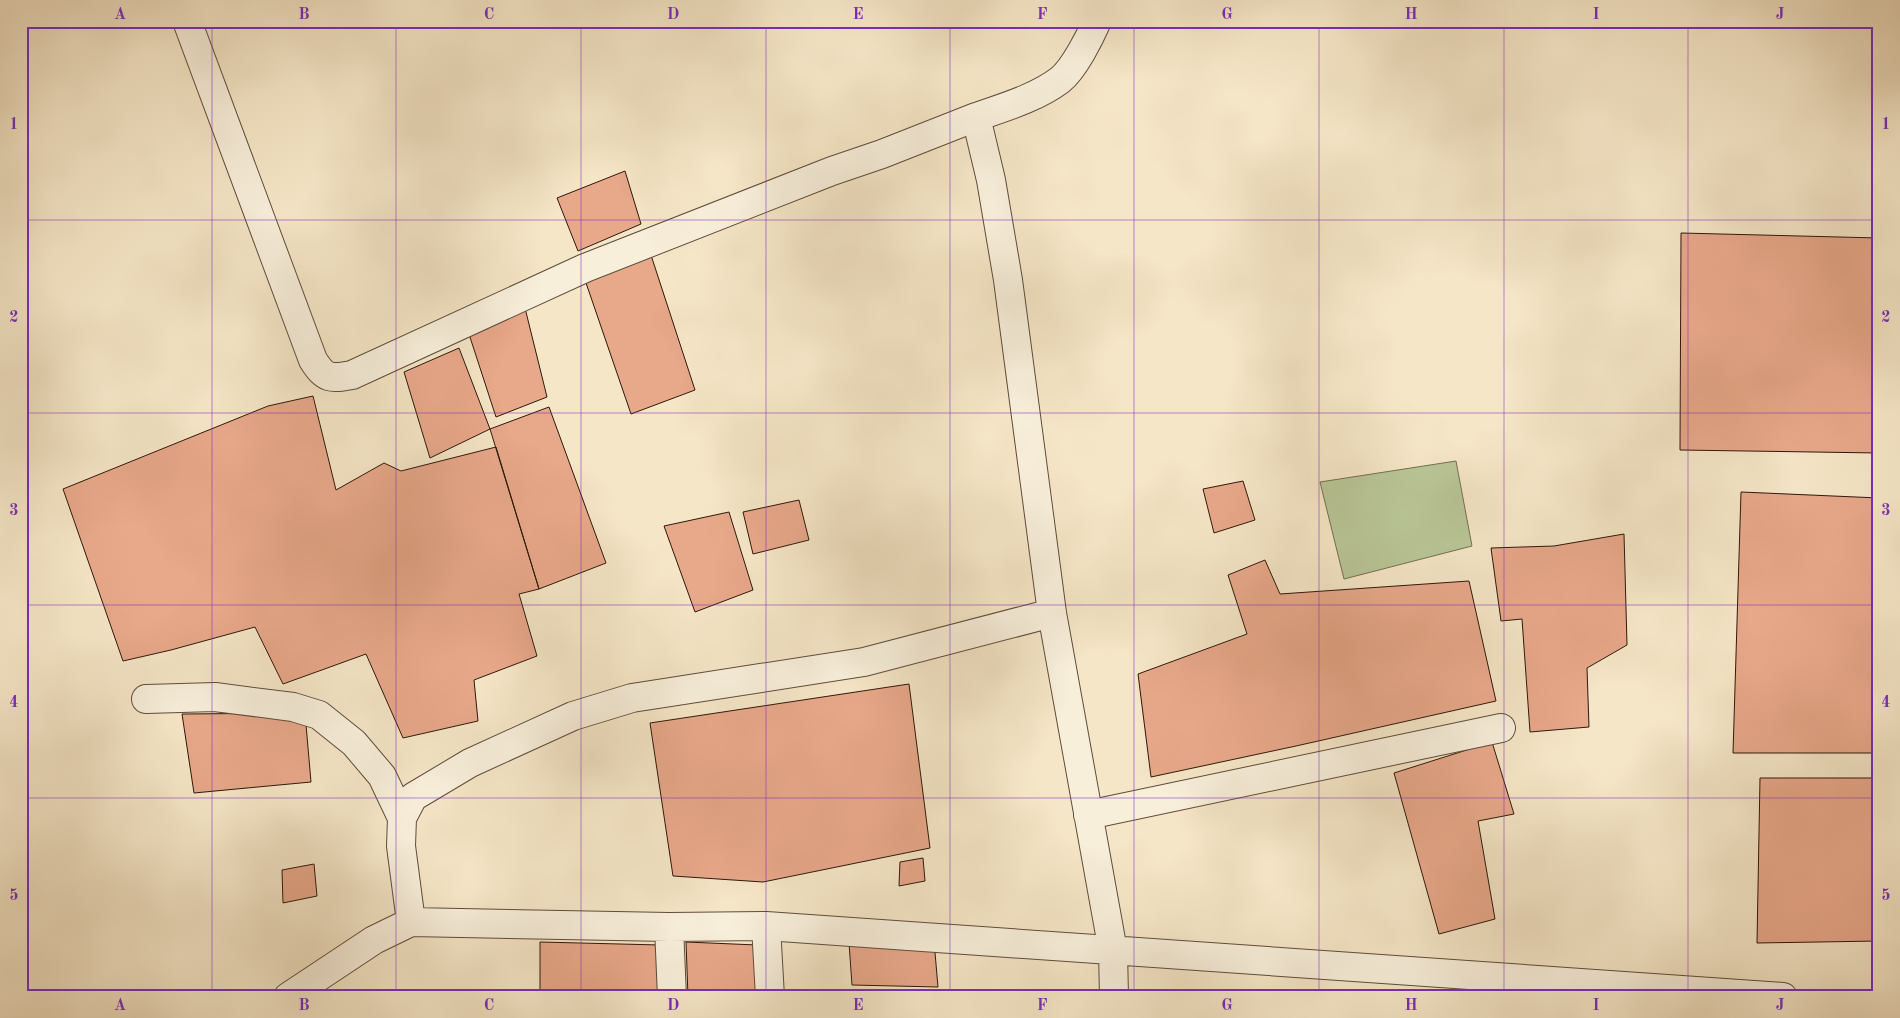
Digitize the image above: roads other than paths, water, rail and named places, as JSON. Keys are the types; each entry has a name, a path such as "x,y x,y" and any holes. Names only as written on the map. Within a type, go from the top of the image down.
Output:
{"street":[{"path":"188,21 313,360 321,373 334,378 352,375 585,268 1027,99 1062,79 1086,46 1097,21"},
{"path":"976,117 991,180 1008,280 1052,614 1113,950 1114,997"},
{"path":"411,922 401,846 402,818 413,797 470,763 573,716 632,698 864,662 1052,614"},
{"path":"146,699 215,697 293,707 318,715 354,743 382,776 402,818"},
{"path":"1088,815 1501,728"},
{"path":"288,997 374,940 411,922 668,927 766,926 1113,950 1591,990 1783,997"},
{"path":"766,926 770,997"},
{"path":"668,927 672,997"}]}
